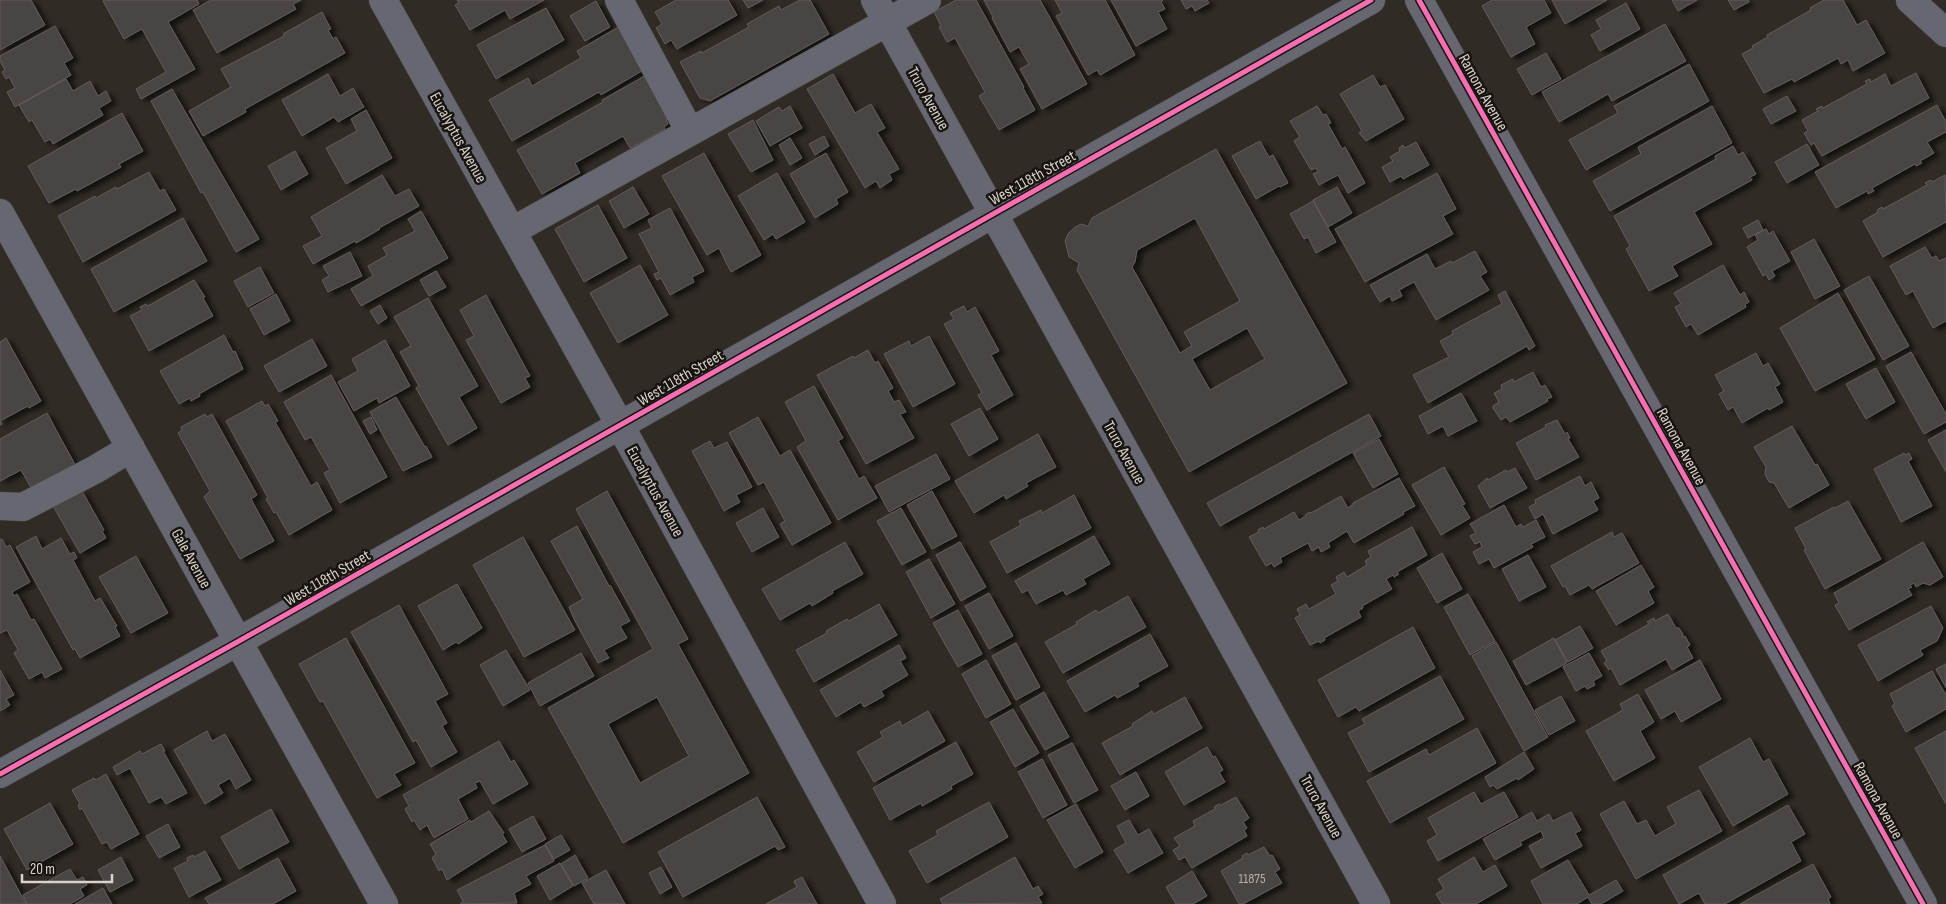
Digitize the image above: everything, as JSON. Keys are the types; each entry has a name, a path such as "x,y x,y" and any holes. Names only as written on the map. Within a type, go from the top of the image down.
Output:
{"street":[{"name":"Eucalyptus Avenue","path":"383,0 620,425 882,904"},
{"path":"619,0 690,132"},
{"path":"512,231 690,132 881,11 927,0"},
{"name":"West 118th Street","path":"0,774 239,642 1371,0"},
{"name":"Ramona Avenue","path":"1419,0 1923,904"},
{"path":"1910,0 1946,33"},
{"name":"Truro Avenue","path":"881,11 1376,904"},
{"name":"Gale Avenue","path":"0,213 384,904"},
{"path":"0,506 23,508 131,448"}],"building":[{"path":"0,0 31,0 45,25 0,50"},
{"path":"197,0 199,4 168,22 195,69 141,99 136,89 166,72 142,29 124,39 103,1"},
{"path":"211,0 301,0 293,4 296,9 217,53 193,10"},
{"path":"457,0 544,0 510,19 505,10 470,30 455,5 459,3"},
{"path":"676,0 728,0 737,15 677,49 671,40 665,44 656,28 662,24 655,12"},
{"path":"743,0 763,0 748,8"},
{"path":"800,0 810,0 829,34 710,101 700,98 680,62 701,51 702,53 749,27 747,24 779,6 781,10"},
{"path":"956,0 976,0 1035,110 999,130 979,96 985,92 955,38 947,42 934,12"},
{"path":"984,0 1040,0 1087,84 1042,109 1020,69 1029,64 1019,47 1010,52"},
{"path":"1055,0 1105,0 1135,55 1100,75 1097,70 1088,75 1056,16 1062,13"},
{"path":"1111,0 1163,0 1161,2 1165,9 1158,12 1167,29 1136,46"},
{"path":"1181,0 1207,0 1209,3 1195,11 1192,6 1186,9"},
{"path":"1492,0 1544,0 1551,13 1526,27 1535,44 1511,57 1482,6"},
{"path":"1552,0 1607,0 1565,24"},
{"path":"1672,0 1697,0 1678,11"},
{"path":"1728,0 1748,0 1749,2 1734,10"},
{"path":"1824,0 1843,0 1857,25 1866,20 1885,53 1853,71 1848,60 1841,64 1838,58 1794,82 1792,79 1764,93 1742,54 1768,37 1767,35 1811,10 1810,8"},
{"path":"596,1 610,27 585,41 570,16"},
{"path":"1626,3 1640,29 1600,51 1591,35 1601,29 1596,20"},
{"path":"546,8 564,40 496,79 477,45"},
{"path":"322,12 331,29 328,30 333,39 336,37 345,53 245,109 246,112 203,136 189,111 231,87 221,69 284,36 283,34"},
{"path":"1665,24 1686,61 1612,101 1608,94 1559,122 1542,92"},
{"path":"55,26 73,58 64,63 71,75 15,107 7,92 15,88 9,77 6,79 2,72 5,70 0,61 0,56"},
{"path":"620,26 645,69 601,95 599,92 512,141 489,100 528,78 532,86 581,58 577,51"},
{"path":"1546,53 1561,79 1532,95 1517,69"},
{"path":"1689,64 1709,101 1586,170 1569,140 1618,113 1614,106"},
{"path":"1916,73 1929,98 1822,156 1814,143 1811,145 1804,133 1808,131 1802,120 1818,111 1816,109 1822,106 1823,108 1867,84 1865,81 1870,79 1871,82 1885,74 1891,86"},
{"path":"328,74 340,96 353,88 364,107 338,122 334,117 302,136 282,100"},
{"path":"648,74 668,119 666,120 668,124 664,127 665,129 630,148 623,136 575,163 580,173 542,194 517,150 603,102 602,100"},
{"path":"833,74 855,113 871,104 885,128 877,132 899,169 889,174 892,180 880,188 876,181 865,188 807,89"},
{"path":"1373,75 1380,87 1385,85 1404,119 1366,141 1359,133 1362,131 1340,94"},
{"path":"66,79 73,91 90,81 98,96 106,91 111,101 99,108 103,115 53,144 50,139 45,142 32,120 29,122 19,105"},
{"path":"172,89 259,239 236,252 203,192 201,193 151,101"},
{"path":"1787,96 1796,111 1771,124 1763,109"},
{"path":"1937,105 1946,122 1946,132 1927,142 1934,153 1920,161 1922,163 1916,166 1915,164 1872,188 1874,191 1868,194 1867,191 1836,208 1815,172"},
{"path":"790,106 802,128 770,146 756,121 779,107 782,111"},
{"path":"1317,106 1323,115 1326,114 1331,123 1328,124 1342,149 1345,147 1365,183 1348,193 1338,175 1319,185 1313,174 1318,172 1316,168 1311,170 1294,141 1300,137 1290,121"},
{"path":"1712,106 1732,143 1610,211 1593,181 1641,154 1638,147"},
{"path":"366,110 392,158 346,184 326,148 357,131 351,119"},
{"path":"122,113 143,151 119,164 121,167 77,191 76,189 49,203 28,166"},
{"path":"753,120 773,160 751,172 728,134"},
{"path":"824,136 829,146 815,155 809,144"},
{"path":"790,138 802,158 790,165 779,145"},
{"path":"1260,141 1269,157 1273,155 1288,183 1256,199 1232,156"},
{"path":"1416,142 1429,165 1403,179 1401,176 1390,182 1382,167 1393,161 1390,157 1400,151 1399,148 1403,145 1405,148"},
{"path":"1807,144 1819,165 1787,183 1775,162"},
{"path":"1733,146 1738,155 1743,152 1756,174 1750,177 1752,180 1694,212 1712,244 1672,266 1678,276 1649,291 1626,249 1630,246 1614,216 1716,159 1715,156"},
{"path":"1216,149 1347,383 1189,472 1077,270 1079,263 1069,257 1065,241 1068,234 1081,224 1088,226 1092,218","holes":["1195,218 1240,301 1184,332 1192,346 1180,353 1132,267 1137,250","1247,328 1265,359 1210,390 1192,359"]},
{"path":"295,151 308,174 281,190 268,166"},
{"path":"704,153 761,255 731,272 719,248 707,255 662,176"},
{"path":"826,153 848,192 836,199 838,204 815,218 790,174"},
{"path":"149,172 160,191 164,189 176,210 83,262 58,216 95,196 96,198 116,187 117,189"},
{"path":"777,173 805,222 776,239 773,234 764,240 738,196"},
{"path":"1437,173 1456,209 1443,216 1453,234 1365,282 1335,229"},
{"path":"382,175 395,196 409,189 419,206 356,243 355,241 313,264 303,246 322,236 311,217"},
{"path":"1945,175 1946,222 1883,257 1863,221 1878,212 1877,210 1882,207 1883,209 1927,185 1925,183 1931,180 1932,182"},
{"path":"633,187 649,214 624,228 609,201"},
{"path":"1337,187 1352,213 1328,227 1313,200"},
{"path":"1313,201 1336,242 1316,253 1308,237 1304,239 1290,214"},
{"path":"598,205 627,258 584,282 555,229"},
{"path":"670,208 704,271 692,277 694,282 670,295 661,278 657,280 654,274 659,272 639,234 652,228 648,220"},
{"path":"421,211 448,258 361,306 351,289 373,276 368,266 387,255 383,248 415,231 408,219"},
{"path":"183,218 207,261 114,312 91,269"},
{"path":"1758,220 1763,230 1748,238 1743,228"},
{"path":"1766,229 1769,234 1773,231 1790,261 1772,271 1775,276 1769,280 1766,274 1763,276 1747,247 1758,240 1755,235"},
{"path":"1814,239 1840,286 1815,299 1791,252"},
{"path":"1925,247 1932,258 1936,256 1939,261 1946,258 1946,321 1933,328 1913,291 1906,295 1890,266"},
{"path":"1475,251 1487,272 1480,276 1489,290 1436,320 1414,282 1399,290 1402,296 1392,301 1390,296 1380,302 1370,285 1427,254 1435,269 1451,261 1452,263"},
{"path":"350,252 362,276 328,292 322,280 329,276 323,266"},
{"path":"640,265 668,315 618,343 590,293"},
{"path":"1723,265 1740,295 1744,292 1749,302 1745,304 1746,307 1698,335 1691,324 1686,327 1675,307 1681,304 1674,293"},
{"path":"260,267 274,293 248,307 234,281"},
{"path":"436,271 446,287 429,296 420,280"},
{"path":"1869,276 1909,346 1883,360 1844,290"},
{"path":"194,280 205,297 203,298 213,316 149,351 130,316 142,310 140,307 146,304 148,306"},
{"path":"1505,291 1535,346 1529,350 1527,346 1428,403 1413,375 1449,357 1440,341 1453,334 1452,331 1502,304 1498,295"},
{"path":"1838,293 1875,359 1815,391 1780,328"},
{"path":"276,294 290,321 264,335 250,309"},
{"path":"486,295 530,376 525,378 530,387 501,403 466,340 474,336 460,310"},
{"path":"428,298 478,386 459,397 477,428 448,445 416,388 419,386 400,352 411,346 394,317"},
{"path":"380,305 387,318 378,324 370,311"},
{"path":"964,306 967,312 975,307 999,351 991,355 1013,395 987,410 978,395 982,393 944,324 954,319 950,313"},
{"path":"224,335 233,352 235,351 243,369 199,394 200,396 191,401 190,398 179,404 160,371"},
{"path":"929,336 955,384 913,407 884,354 909,341 911,346"},
{"path":"6,338 41,401 0,421 0,342"},
{"path":"312,339 327,366 279,392 264,366"},
{"path":"385,340 410,386 379,403 377,398 354,411 338,382 358,371 352,359"},
{"path":"868,350 875,363 878,361 893,388 888,391 894,402 899,400 906,412 900,414 914,438 866,464 817,375"},
{"path":"1911,352 1946,414 1946,422 1924,434 1886,366"},
{"path":"1756,353 1763,366 1768,363 1780,384 1775,387 1783,402 1742,423 1733,407 1728,410 1719,394 1724,391 1715,375"},
{"path":"1876,368 1895,402 1866,419 1846,384"},
{"path":"1533,372 1541,387 1545,385 1552,397 1510,422 1506,417 1501,420 1493,408 1499,402 1494,393 1502,389 1501,385 1513,379 1514,382"},
{"path":"331,375 387,477 340,503 324,473 330,470 311,437 305,440 284,402"},
{"path":"814,386 843,438 838,441 859,479 864,476 877,498 838,520 797,447 806,441 785,402"},
{"path":"1461,393 1477,421 1448,436 1443,426 1428,434 1419,416"},
{"path":"396,397 432,457 403,471 370,412"},
{"path":"262,401 265,406 268,404 278,421 275,422 311,486 317,482 332,510 289,535 266,499 268,498 226,421"},
{"path":"980,408 998,439 969,456 951,424"},
{"path":"47,413 78,470 35,495 21,470 0,481 0,439"},
{"path":"205,414 207,417 212,414 257,495 251,499 274,541 240,559 204,497 210,491 178,433 182,430 181,427"},
{"path":"1369,414 1381,436 1220,526 1207,503"},
{"path":"371,417 377,430 370,434 363,421"},
{"path":"758,417 780,456 790,450 831,523 792,545 780,524 785,521 764,482 758,485 729,433"},
{"path":"1557,420 1565,434 1567,432 1570,438 1568,439 1579,457 1536,480 1516,443 1546,427 1545,425"},
{"path":"1792,426 1829,485 1789,508 1774,483 1769,482 1765,474 1766,467 1754,447"},
{"path":"1946,430 1946,472 1928,440"},
{"path":"1038,434 1056,467 1026,483 1028,486 1006,499 1004,495 974,513 955,481"},
{"path":"1379,439 1398,474 1373,488 1353,453"},
{"path":"710,441 714,448 727,442 752,487 736,495 740,502 724,511 692,451"},
{"path":"1904,453 1905,455 1909,453 1912,459 1908,461 1932,506 1901,522 1874,469"},
{"path":"936,454 950,479 889,512 875,486"},
{"path":"1444,467 1465,504 1462,505 1470,518 1441,535 1412,485"},
{"path":"1515,468 1527,488 1490,508 1478,486 1487,478 1488,480 1506,470 1507,472"},
{"path":"1580,476 1585,486 1591,482 1599,498 1593,501 1598,510 1553,534 1543,514 1535,519 1529,507 1536,503 1535,500"},
{"path":"1399,478 1415,506 1354,543 1347,531 1328,543 1330,547 1321,552 1319,547 1312,551 1308,543 1280,558 1282,562 1274,567 1272,563 1266,566 1249,537 1259,532 1258,530 1263,527 1264,529 1294,512 1299,520 1341,496 1348,508 1353,503"},
{"path":"82,491 104,530 102,531 106,538 80,553 53,506"},
{"path":"607,491 688,639 678,644 749,773 623,843 548,708 653,649 576,509","holes":["657,697 689,756 640,783 608,724"]},
{"path":"932,491 957,536 932,549 907,505"},
{"path":"1074,495 1091,528 1007,573 990,542 1021,525 1019,521 1041,510 1042,513"},
{"path":"1848,501 1881,559 1825,589 1804,550 1806,549 1795,528"},
{"path":"1504,505 1516,527 1521,524 1523,527 1536,520 1545,537 1531,544 1533,547 1494,568 1489,559 1479,564 1473,552 1482,547 1480,542 1475,544 1470,536 1476,533 1470,524"},
{"path":"763,508 779,537 752,552 736,523"},
{"path":"901,508 926,552 902,565 877,521"},
{"path":"577,526 630,621 620,626 627,638 604,650 609,658 598,663 569,607 583,599 551,541"},
{"path":"1412,527 1427,555 1397,572 1399,574 1394,577 1393,575 1386,579 1392,589 1362,606 1363,608 1358,611 1361,617 1324,638 1325,640 1320,643 1319,641 1310,645 1295,618 1300,615 1297,609 1306,604 1309,609 1336,594 1331,585 1338,581 1336,577 1344,572 1347,577 1367,565 1365,561 1371,557 1368,551"},
{"path":"1612,532 1614,537 1622,533 1639,563 1592,589 1589,585 1570,595 1551,566"},
{"path":"36,536 42,549 61,538 70,554 74,552 77,558 73,560 95,601 100,598 117,626 115,627 120,636 80,658 75,649 73,650 16,547"},
{"path":"1094,536 1110,564 1083,579 1086,584 1066,595 1063,590 1036,604 1028,590 1022,593 1015,581"},
{"path":"523,537 575,630 524,657 473,565"},
{"path":"2,539 6,547 10,545 30,582 12,592 14,596 17,594 31,620 34,619 62,669 45,678 42,672 29,679 14,653 18,650 7,630 0,633 0,540"},
{"path":"845,542 863,574 832,591 833,593 812,606 810,603 780,620 762,589"},
{"path":"960,542 986,587 961,601 936,555"},
{"path":"1923,542 1943,577 1930,585 1923,583 1916,587 1914,583 1910,585 1912,587 1908,589 1912,595 1849,630 1835,605 1839,603 1834,593"},
{"path":"1442,553 1462,589 1437,603 1417,568"},
{"path":"1528,555 1546,587 1519,601 1502,569"},
{"path":"136,556 168,613 131,633 99,577"},
{"path":"929,559 955,604 931,618 906,572"},
{"path":"1641,565 1654,587 1648,591 1654,603 1616,625 1596,591"},
{"path":"457,584 482,628 458,644 456,642 443,650 418,606"},
{"path":"989,593 1013,636 989,649 965,606"},
{"path":"1468,594 1495,641 1470,655 1444,607"},
{"path":"1128,596 1146,627 1063,673 1045,642 1077,624 1076,622 1096,610 1098,613"},
{"path":"879,604 897,635 814,682 796,650 827,633 826,631 847,619 849,621"},
{"path":"399,605 448,694 435,701 447,723 442,726 457,752 431,767 416,740 413,742 351,632"},
{"path":"1931,606 1943,628 1937,641 1920,650 1923,655 1878,681 1858,645"},
{"path":"958,610 982,654 958,667 933,623"},
{"path":"1668,614 1676,628 1679,628 1683,634 1682,638 1685,636 1690,645 1687,647 1693,658 1672,670 1666,659 1620,685 1611,668 1609,670 1604,663 1607,661 1601,651 1649,624 1647,622 1654,618 1655,621"},
{"path":"1580,626 1593,648 1568,662 1555,640"},
{"path":"1413,627 1435,668 1359,711 1356,707 1338,717 1318,680"},
{"path":"1150,634 1168,666 1137,683 1139,686 1117,698 1115,695 1085,712 1067,681"},
{"path":"346,638 415,763 394,774 401,785 377,798 323,701 320,702 299,664"},
{"path":"1554,638 1567,663 1526,685 1513,661"},
{"path":"1496,642 1548,737 1524,751 1472,656"},
{"path":"1016,643 1040,687 1016,700 992,656"},
{"path":"899,645 906,658 900,661 908,675 881,691 884,696 864,707 861,702 836,717 820,690"},
{"path":"506,650 530,690 503,706 480,665"},
{"path":"581,653 594,676 540,706 528,683"},
{"path":"1589,653 1602,676 1593,681 1595,685 1587,689 1585,686 1576,691 1563,667"},
{"path":"986,660 1011,704 986,718 962,674"},
{"path":"1700,660 1721,699 1681,722 1675,711 1661,719 1645,690"},
{"path":"1946,664 1946,688 1936,669"},
{"path":"0,670 14,695 6,699 10,705 0,711"},
{"path":"1932,671 1946,695 1946,709 1906,732 1892,706 1895,704 1890,694"},
{"path":"1440,676 1464,719 1369,772 1348,733 1365,724 1362,719"},
{"path":"1044,692 1069,737 1045,750 1020,706"},
{"path":"1638,694 1654,722 1640,731 1655,758 1614,781 1586,731 1623,710 1620,704"},
{"path":"1561,696 1575,721 1549,735 1535,710"},
{"path":"1185,697 1202,728 1120,775 1102,743 1133,726 1132,724 1152,711 1154,714"},
{"path":"1013,709 1039,753 1015,767 990,722"},
{"path":"928,711 945,741 874,782 857,752 883,737 880,732 900,721 902,726"},
{"path":"1477,728 1496,763 1390,823 1367,781 1426,749 1429,755"},
{"path":"207,731 212,741 225,734 251,780 236,789 230,778 218,785 223,793 205,804 174,750"},
{"path":"1946,731 1946,804 1915,748"},
{"path":"1750,738 1763,762 1769,759 1788,794 1733,826 1699,767"},
{"path":"499,741 511,762 514,760 528,784 493,804 480,781 475,783 477,788 458,799 468,819 434,838 427,825 420,830 414,820 412,822 405,809 409,806 403,795"},
{"path":"956,742 973,774 951,786 952,789 922,806 921,803 890,820 873,788"},
{"path":"1072,743 1098,790 1074,803 1048,755"},
{"path":"161,744 165,751 163,751 187,793 166,804 161,797 149,803 130,768 117,775 113,767 140,751 142,754"},
{"path":"1207,747 1223,770 1219,772 1225,782 1184,805 1165,772"},
{"path":"1524,752 1534,769 1518,780 1517,778 1497,789 1493,785 1490,787 1485,777"},
{"path":"1042,759 1067,805 1043,818 1018,772"},
{"path":"1136,772 1149,796 1125,810 1111,786"},
{"path":"106,774 139,834 111,849 107,842 102,844 82,808 80,810 78,805 80,804 72,790"},
{"path":"1699,790 1722,831 1636,879 1600,814 1624,801 1637,824 1646,820 1655,836 1676,824 1667,807"},
{"path":"1474,792 1481,804 1504,792 1518,817 1438,861 1427,841 1437,835 1428,818"},
{"path":"757,797 785,847 778,850 775,846 683,897 658,852"},
{"path":"1236,797 1249,818 1243,822 1247,828 1244,830 1247,836 1192,868 1185,857 1179,860 1173,850 1180,846 1174,838 1195,826 1193,821 1215,809 1214,807"},
{"path":"989,802 1008,837 927,883 909,851 938,835 936,831"},
{"path":"50,803 73,844 27,870 4,829"},
{"path":"1076,804 1103,852 1075,868 1047,820"},
{"path":"1788,805 1805,834 1791,842 1801,861 1725,904 1705,904 1699,893 1679,904 1663,875"},
{"path":"271,809 289,842 239,869 221,837"},
{"path":"489,811 504,833 502,834 507,842 447,880 442,869 439,871 432,858 436,854 430,844"},
{"path":"1532,812 1537,821 1549,814 1553,821 1571,812 1581,830 1575,833 1582,846 1541,868 1529,846 1544,838 1541,831 1520,842 1522,845 1495,860 1483,839"},
{"path":"533,816 546,839 522,852 509,829"},
{"path":"1129,820 1138,835 1149,829 1163,853 1128,873 1114,850 1126,843 1117,826"},
{"path":"168,824 180,847 159,858 146,836"},
{"path":"561,835 570,850 554,859 545,844"},
{"path":"545,845 554,861 526,876 531,884 514,893 517,903 460,904 463,901 457,890"},
{"path":"1264,847 1270,856 1272,855 1280,869 1275,872 1282,883 1243,904 1239,904 1221,871 1243,858 1242,856 1247,853 1248,855"},
{"path":"205,851 221,880 189,897 174,868 188,861 187,858 193,855 194,857"},
{"path":"575,855 588,878 574,886 561,864"},
{"path":"0,856 26,904 0,904"},
{"path":"121,857 133,880 110,892 98,870"},
{"path":"1015,857 1033,889 1038,886 1043,894 1038,897 1042,903 943,904 940,899"},
{"path":"1474,857 1483,872 1495,865 1507,886 1476,904 1442,904 1436,894 1444,889 1438,879"},
{"path":"278,858 296,891 273,904 209,904 205,898"},
{"path":"1568,860 1589,895 1616,880 1623,891 1601,904 1592,904 1588,897 1577,904 1543,904 1531,881"},
{"path":"560,863 573,886 550,900 537,876"},
{"path":"1813,864 1831,897 1828,899 1830,904 1740,904"},
{"path":"661,867 672,887 660,894 649,873"},
{"path":"70,869 77,880 83,877 87,885 80,889 84,896 70,904 27,904 23,895"},
{"path":"606,870 625,904 594,904 582,883"},
{"path":"1192,871 1207,896 1193,904 1176,904 1166,887"},
{"path":"802,877 817,904 766,904 797,887 794,881"},
{"path":"103,888 112,904 75,904"}],"cycle path":[{"path":"0,774 239,641 1371,0"},
{"path":"1419,0 1923,904"}]}
